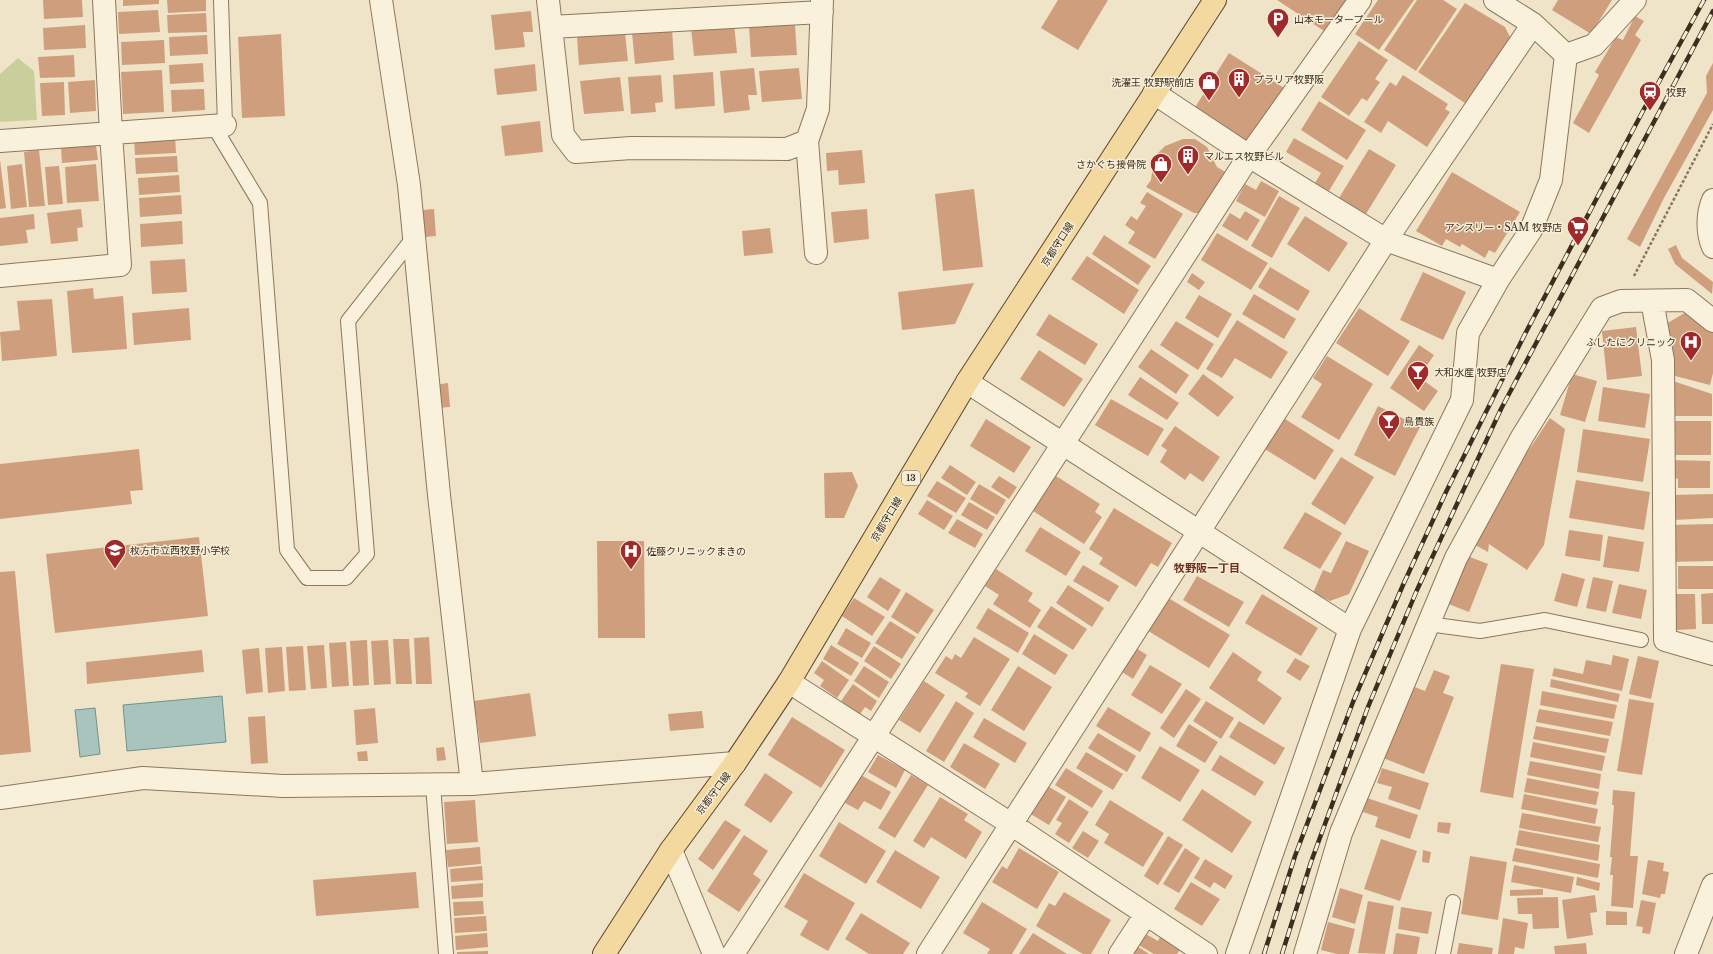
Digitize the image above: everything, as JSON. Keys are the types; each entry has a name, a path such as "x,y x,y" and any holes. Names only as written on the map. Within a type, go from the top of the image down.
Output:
{"main road":[{"name":"京都守口線","path":"604,954 670,850 735,763 789,682 967,382 1215,0"}],"street":[{"path":"0,276 120,265 104,0"},
{"path":"381,0 409,185 439,494 472,784"},
{"path":"548,0 563,135 576,152 631,148 787,149 807,141"},
{"path":"733,954 1249,156 1360,0"},
{"path":"1496,0 1533,24 1566,55"},
{"path":"1566,55 1594,45 1635,0"},
{"path":"551,27 822,6 818,109 807,141 816,253"},
{"path":"928,954 1386,240 1533,24"},
{"path":"1237,954 1350,629 1462,400 1468,333 1498,280 1531,230 1551,180 1566,55"},
{"path":"1154,93 1249,156 1386,240 1498,280"},
{"path":"0,141 219,125"},
{"path":"1713,200 1710,207 1708,237 1713,247"},
{"path":"1305,954 1340,833 1456,558 1522,437 1602,308 1621,302 1687,300 1713,321"},
{"path":"1652,301 1663,360 1665,640 1713,654"},
{"path":"967,382 1350,629"},
{"path":"789,682 1011,824 1206,954"},
{"path":"0,798 143,778 283,786 433,785 472,784 735,763"},
{"path":"670,850 714,954"},
{"path":"1686,954 1713,886"},
{"path":"1120,954 1146,914"}],"lane":[{"path":"221,0 219,125 260,203 287,550 306,578 346,578 367,554 348,321 414,237"},
{"path":"1428,624 1480,631 1545,620 1641,640"},
{"path":"433,785 446,954"},
{"path":"1443,954 1453,902"}],"path":[{"path":"1621,302 1713,124"}],"green space":[{"path":"18,58 34,71 37,120 0,122 0,74"}],"water":[{"path":"222,696 226,742 127,751 123,705"},
{"path":"95,708 100,754 80,757 75,710"}],"building":[{"path":"43,0 82,0 83,17 44,19"},
{"path":"123,0 159,0 159,4 123,6"},
{"path":"167,0 206,0 206,11 168,13"},
{"path":"1058,0 1108,0 1078,50 1041,28"},
{"path":"1277,0 1349,0 1327,33"},
{"path":"1378,0 1414,0 1379,50 1355,34"},
{"path":"1417,0 1443,0 1457,9 1416,71 1384,50"},
{"path":"1558,0 1612,0 1591,34 1552,10"},
{"path":"1465,3 1505,27 1511,39 1465,103 1418,72"},
{"path":"158,10 160,32 119,34 118,12"},
{"path":"531,11 533,32 523,32 525,47 495,50 491,15"},
{"path":"206,13 207,32 168,33 167,15"},
{"path":"1635,16 1644,21 1635,35 1641,40 1589,133 1573,123 1599,75 1595,72 1616,37 1623,40"},
{"path":"734,24 737,53 694,56 691,28"},
{"path":"85,25 86,48 44,50 43,28"},
{"path":"795,25 797,55 751,57 749,27"},
{"path":"672,29 674,60 635,64 632,33"},
{"path":"625,33 628,61 579,65 577,37"},
{"path":"281,34 285,116 242,118 238,37"},
{"path":"207,35 208,54 170,56 169,37"},
{"path":"164,40 165,63 122,65 121,42"},
{"path":"1359,41 1388,60 1375,79 1380,82 1367,101 1362,98 1349,116 1321,97"},
{"name":"プラリア牧野阪","path":"1229,53 1284,88 1250,143 1194,109"},
{"path":"74,55 75,77 40,78 38,57"},
{"path":"203,63 204,82 170,84 169,65"},
{"path":"1713,63 1713,110 1664,198 1640,247 1627,239 1707,93 1706,76"},
{"path":"535,64 537,91 497,95 494,69"},
{"path":"754,68 757,95 748,95 750,110 724,113 720,71"},
{"path":"799,68 802,99 762,102 759,71"},
{"path":"162,70 164,112 123,114 121,72"},
{"path":"713,72 715,106 675,109 673,75"},
{"path":"661,75 663,102 655,103 656,112 631,114 628,77"},
{"path":"1403,75 1448,104 1445,109 1450,112 1427,147 1388,121 1381,133 1364,122 1390,82 1396,86"},
{"path":"620,77 624,111 584,114 580,81"},
{"path":"95,80 96,111 70,113 68,82"},
{"path":"64,82 65,115 42,116 40,83"},
{"path":"204,89 205,110 172,112 171,90"},
{"path":"1319,101 1366,130 1347,160 1301,130"},
{"path":"540,121 543,152 505,156 501,126"},
{"path":"175,136 176,153 135,155 134,139"},
{"path":"1294,138 1344,166 1329,191 1315,183 1321,173 1286,152"},
{"name":"マルエス牧野ビル","path":"1183,139 1195,139 1207,147 1217,167 1227,173 1203,213 1194,213 1146,187 1151,180 1153,165 1158,153 1165,146"},
{"path":"96,145 98,160 62,163 61,148"},
{"path":"1369,149 1396,165 1366,214 1339,198"},
{"path":"39,150 45,206 29,207 24,152"},
{"path":"862,150 865,183 839,185 838,170 827,171 826,153"},
{"path":"177,156 178,172 136,174 135,158"},
{"path":"0,160 6,208 0,209"},
{"path":"22,164 27,207 11,209 7,166"},
{"path":"96,164 99,201 67,203 65,167"},
{"path":"59,166 63,204 48,205 45,167"},
{"path":"1452,172 1520,212 1495,253 1489,250 1485,258 1462,244 1460,247 1446,239 1442,246 1416,231"},
{"path":"179,175 180,192 139,195 138,178"},
{"path":"1261,181 1279,191 1265,217 1236,201 1245,184 1256,190"},
{"path":"974,189 983,267 943,271 935,194"},
{"path":"1147,192 1183,214 1155,259 1128,243 1135,232 1125,225 1131,216 1137,220 1146,206 1140,203"},
{"path":"181,195 182,214 140,217 139,198"},
{"path":"1279,196 1300,208 1272,258 1251,246"},
{"path":"81,209 83,227 77,228 78,241 51,244 47,213"},
{"path":"434,209 436,236 425,237 423,210"},
{"path":"867,209 869,239 834,243 831,212"},
{"path":"1245,211 1260,220 1247,241 1222,226 1230,213 1240,219"},
{"path":"34,214 35,229 26,230 28,243 0,246 0,218"},
{"path":"1305,216 1348,243 1329,272 1287,244"},
{"path":"182,221 183,244 141,247 140,224"},
{"path":"770,228 773,253 744,256 742,231"},
{"path":"1217,233 1268,263 1251,290 1201,260"},
{"path":"1104,235 1151,266 1138,285 1092,254"},
{"path":"1676,245 1682,258 1713,282 1712,294 1675,264 1668,249"},
{"path":"1087,256 1139,290 1124,314 1071,279"},
{"path":"185,259 187,292 152,294 150,261"},
{"path":"1270,267 1310,291 1298,311 1258,287"},
{"path":"1423,272 1466,292 1443,340 1400,320"},
{"path":"1192,273 1205,282 1199,290 1187,282"},
{"path":"974,283 955,324 902,330 898,292"},
{"path":"93,288 94,299 123,296 127,349 72,353 67,291"},
{"path":"1254,294 1296,319 1284,339 1242,314"},
{"path":"1199,295 1232,314 1218,338 1185,318"},
{"path":"52,299 57,356 2,361 0,332 20,330 17,301"},
{"path":"189,308 191,340 134,345 132,313"},
{"path":"1359,308 1410,341 1388,376 1336,343"},
{"path":"1688,311 1713,333 1713,373 1710,385 1675,376 1666,324"},
{"path":"1049,314 1098,344 1085,365 1036,335"},
{"path":"1237,320 1288,352 1271,379 1235,358 1222,378 1206,369"},
{"path":"1176,321 1214,344 1198,370 1160,345"},
{"path":"1636,327 1642,376 1607,380 1602,331"},
{"path":"1419,345 1434,355 1419,377 1438,391 1424,411 1390,388"},
{"path":"1151,349 1189,375 1176,394 1138,367"},
{"path":"1039,350 1083,379 1064,407 1020,379"},
{"path":"1327,356 1373,384 1339,440 1301,417 1322,384 1313,378"},
{"path":"1203,374 1234,397 1218,417 1188,394"},
{"path":"1572,374 1597,381 1585,422 1560,415"},
{"path":"1140,377 1179,403 1167,420 1128,395"},
{"path":"1670,380 1712,394 1712,416 1670,416"},
{"path":"448,383 450,407 436,408 434,385"},
{"path":"1603,387 1650,394 1645,428 1598,421"},
{"path":"1111,399 1164,429 1148,456 1095,425"},
{"path":"1378,406 1420,427 1395,476 1354,455"},
{"path":"1282,417 1334,450 1315,480 1263,448"},
{"path":"1550,418 1565,429 1544,545 1527,570 1489,544 1488,552 1475,545 1489,510"},
{"path":"986,419 1031,447 1014,473 970,446"},
{"path":"1669,421 1711,421 1711,455 1669,455"},
{"path":"1175,426 1220,457 1203,482 1190,473 1185,480 1160,462 1167,450 1161,446"},
{"path":"1583,429 1650,439 1643,482 1577,472"},
{"path":"139,449 143,490 130,491 132,504 0,519 0,464"},
{"path":"1341,457 1374,477 1345,525 1311,504"},
{"path":"1671,460 1710,461 1710,488 1678,488 1678,479 1671,476"},
{"path":"950,465 976,482 967,495 941,478"},
{"path":"852,472 858,486 844,518 825,518 824,473"},
{"path":"999,476 1017,487 1009,499 991,487"},
{"path":"1056,476 1100,504 1095,512 1102,517 1084,544 1033,511"},
{"path":"1576,480 1650,492 1644,530 1569,518"},
{"path":"937,481 966,498 956,513 927,496"},
{"path":"979,484 1006,500 997,515 970,499"},
{"path":"1713,494 1713,518 1674,520 1673,495"},
{"path":"927,500 953,516 944,530 918,514"},
{"path":"969,502 995,517 987,530 961,515"},
{"path":"1114,508 1172,543 1158,567 1151,563 1136,587 1099,564 1103,558 1089,549"},
{"path":"1305,512 1342,533 1320,569 1283,548"},
{"path":"957,519 983,534 975,548 948,533"},
{"path":"1713,524 1713,561 1669,562 1668,525"},
{"path":"1040,527 1081,552 1066,576 1025,551"},
{"path":"1569,530 1603,535 1600,561 1565,556"},
{"path":"1608,536 1644,542 1639,572 1603,567"},
{"path":"199,537 208,616 55,633 46,554"},
{"path":"597,541 644,541 645,638 598,638"},
{"path":"1346,541 1369,551 1349,594 1330,601 1313,593 1323,570 1331,573"},
{"path":"1465,555 1488,564 1469,612 1446,603"},
{"path":"1083,565 1119,586 1109,602 1073,581"},
{"path":"1678,566 1713,566 1713,589 1678,589"},
{"path":"996,569 1033,593 1028,601 1041,610 1030,628 993,604 999,595 985,586"},
{"path":"15,571 31,752 0,755 0,572"},
{"path":"1562,573 1585,579 1577,607 1554,601"},
{"path":"1197,576 1244,602 1229,627 1183,600"},
{"path":"880,577 901,590 888,611 867,597"},
{"path":"1593,577 1613,581 1606,612 1586,608"},
{"path":"1619,584 1647,590 1641,619 1612,613"},
{"path":"1068,585 1104,608 1092,627 1056,603"},
{"path":"906,592 934,610 918,634 891,617"},
{"path":"1713,593 1713,624 1702,624 1701,594"},
{"path":"1262,594 1318,628 1301,656 1245,623"},
{"path":"1676,594 1695,594 1696,629 1677,630"},
{"path":"1165,596 1230,635 1209,668 1145,629"},
{"path":"854,598 885,617 872,636 842,616"},
{"path":"1051,606 1087,629 1073,650 1037,627"},
{"path":"988,608 1029,633 1018,653 976,628"},
{"path":"890,621 916,637 902,659 875,643"},
{"path":"846,628 871,643 862,658 837,644"},
{"path":"1034,634 1068,655 1055,675 1022,654"},
{"path":"429,637 432,684 416,684 414,638"},
{"path":"974,637 1010,659 980,706 965,697 968,693 935,673 946,656 952,660 955,654 961,658"},
{"path":"393,639 409,639 412,684 396,684"},
{"path":"367,640 369,685 353,686 350,641"},
{"path":"388,640 391,684 374,685 371,641"},
{"path":"346,642 349,686 332,687 329,643"},
{"path":"324,645 327,688 311,689 307,646"},
{"path":"831,645 859,663 851,676 823,659"},
{"path":"303,646 306,690 289,691 286,647"},
{"path":"874,646 901,664 891,679 864,661"},
{"path":"282,647 285,691 268,693 265,648"},
{"path":"259,648 263,692 246,694 242,650"},
{"path":"1136,648 1147,655 1133,679 1122,672"},
{"path":"202,650 204,672 87,684 86,662"},
{"path":"1233,652 1262,672 1257,680 1282,698 1264,725 1209,688"},
{"path":"1613,655 1629,659 1622,691 1552,676 1554,668 1583,674 1586,660 1611,665"},
{"path":"1638,656 1659,661 1651,699 1629,694"},
{"path":"1295,658 1310,666 1300,681 1286,672"},
{"path":"822,661 849,680 837,698 820,686 824,680 814,673"},
{"path":"1501,664 1534,669 1513,798 1480,792"},
{"path":"1150,665 1182,684 1162,714 1131,695"},
{"path":"864,666 889,682 879,698 854,681"},
{"path":"1018,666 1052,687 1024,731 991,710"},
{"path":"1434,670 1450,676 1443,693 1454,697 1424,774 1383,758 1412,686 1425,691"},
{"path":"1551,679 1620,694 1618,702 1550,687"},
{"path":"924,681 945,695 920,733 899,720"},
{"path":"853,684 877,701 871,711 865,707 860,714 841,701"},
{"path":"1186,689 1201,699 1174,738 1160,728"},
{"path":"1542,691 1617,705 1614,719 1540,705"},
{"path":"530,693 536,736 480,743 474,701"},
{"path":"1629,699 1654,703 1642,775 1617,771"},
{"path":"956,701 974,713 944,762 926,751"},
{"path":"1206,701 1234,718 1221,739 1193,721"},
{"path":"1108,707 1151,733 1140,752 1096,726"},
{"path":"375,708 378,743 356,745 354,710"},
{"path":"1539,709 1613,722 1610,736 1536,722"},
{"path":"702,711 704,728 670,731 668,714"},
{"path":"265,716 268,763 251,764 248,717"},
{"path":"792,717 845,750 821,788 768,755"},
{"path":"984,718 1027,743 1015,763 973,737"},
{"path":"1239,721 1285,748 1275,765 1229,737"},
{"path":"1189,724 1218,742 1205,763 1176,746"},
{"path":"1536,726 1609,739 1606,753 1533,739"},
{"path":"1098,733 1136,756 1127,772 1088,748"},
{"path":"1533,742 1605,756 1602,771 1530,757"},
{"path":"964,743 1000,764 985,789 950,767"},
{"path":"1160,746 1200,770 1180,802 1141,778"},
{"path":"444,747 446,760 437,761 436,748"},
{"path":"367,751 368,761 358,761 357,752"},
{"path":"1086,752 1123,774 1113,790 1076,768"},
{"path":"878,755 905,770 896,788 868,772"},
{"path":"1220,755 1264,782 1255,796 1211,770"},
{"path":"1530,761 1601,774 1599,789 1527,775"},
{"path":"1066,768 1103,791 1092,808 1055,785"},
{"path":"1382,768 1429,783 1420,810 1388,799 1392,787 1377,783"},
{"path":"765,773 793,792 771,823 744,805"},
{"path":"861,775 891,792 881,810 864,801 858,810 845,803"},
{"path":"911,775 928,785 895,838 878,828"},
{"path":"1527,778 1599,792 1596,805 1524,792"},
{"path":"1046,785 1066,797 1049,825 1029,813"},
{"path":"1202,789 1252,822 1232,853 1182,820"},
{"path":"1613,790 1635,792 1630,856 1638,856 1633,908 1611,906 1613,875 1610,875 1612,857 1610,857 1614,805 1612,805"},
{"path":"1524,794 1598,809 1595,824 1521,809"},
{"path":"940,797 968,814 964,820 982,832 966,859 931,837 924,848 913,841"},
{"path":"1367,798 1418,815 1410,839 1375,827 1378,817 1363,812"},
{"path":"1069,799 1089,812 1069,843 1055,834 1062,823 1056,820"},
{"path":"475,800 478,842 447,844 444,802"},
{"path":"1110,800 1164,833 1143,867 1104,843 1109,834 1095,825"},
{"path":"1522,813 1601,827 1598,842 1519,828"},
{"path":"725,820 741,830 713,870 698,859"},
{"path":"839,822 886,851 866,884 819,856"},
{"path":"1438,822 1451,823 1449,834 1437,832"},
{"path":"1519,830 1600,845 1598,861 1516,845"},
{"path":"1083,831 1099,841 1088,858 1072,848"},
{"path":"744,835 768,851 753,874 761,880 739,912 707,891"},
{"path":"1168,836 1183,845 1158,885 1144,876"},
{"path":"1381,839 1417,851 1400,901 1364,889"},
{"path":"480,847 481,864 448,867 446,850"},
{"path":"1019,848 1059,872 1037,909 992,882 1002,866 1007,869"},
{"path":"1185,848 1200,858 1179,893 1163,884"},
{"path":"1515,848 1600,864 1598,878 1512,861"},
{"path":"895,850 940,877 921,909 876,882"},
{"path":"1423,850 1431,852 1429,863 1422,862"},
{"path":"1470,856 1507,862 1498,920 1461,914"},
{"path":"1205,859 1233,876 1225,889 1214,882 1210,888 1194,878"},
{"path":"1648,860 1664,863 1663,871 1669,872 1665,894 1661,894 1660,898 1642,894"},
{"path":"1514,865 1574,877 1571,893 1511,882"},
{"path":"482,866 483,880 451,882 450,869"},
{"path":"416,872 419,908 316,916 313,880"},
{"path":"804,873 855,903 828,951 800,935 808,921 784,907"},
{"path":"1577,877 1600,883 1599,891 1576,885"},
{"path":"1191,882 1220,899 1202,926 1174,909"},
{"path":"483,883 483,897 452,899 451,886"},
{"path":"1340,888 1363,895 1355,924 1332,917"},
{"path":"1543,889 1543,895 1510,896 1510,890"},
{"path":"1064,892 1111,920 1091,954 1083,954 1036,926 1049,903 1055,906"},
{"path":"1595,895 1597,912 1590,913 1593,935 1567,939 1562,900"},
{"path":"1558,897 1559,928 1533,929 1532,914 1518,914 1517,898"},
{"path":"1641,900 1656,903 1650,934 1642,933 1643,927 1636,926"},
{"path":"483,901 484,914 454,916 453,902"},
{"path":"1368,901 1394,906 1385,954 1358,953"},
{"path":"982,902 1027,929 1012,954 987,954 990,949 963,933"},
{"path":"1401,907 1432,912 1428,934 1398,929"},
{"path":"1606,911 1627,912 1627,925 1606,925"},
{"path":"861,913 910,943 903,954 869,954 845,939"},
{"path":"486,916 487,931 455,933 454,918"},
{"path":"1503,918 1528,923 1524,949 1515,947 1514,954 1498,954"},
{"path":"1328,922 1355,929 1349,954 1337,954 1321,950"},
{"path":"487,933 488,947 456,950 455,936"},
{"path":"1033,933 1067,954 1019,954"},
{"path":"1144,933 1158,941 1161,935 1181,948 1177,954 1154,954 1137,944"},
{"path":"1396,933 1420,937 1417,954 1393,954"},
{"path":"1459,943 1493,948 1492,954 1457,954"},
{"path":"1586,943 1587,954 1555,954 1554,946"},
{"path":"1137,946 1149,954 1132,954"},
{"path":"488,951 488,954 457,954 457,952"}],"railway":[{"path":"1264,954 1295,856 1353,702 1403,585 1446,492 1525,334 1644,109 1704,0"},
{"path":"1282,954 1311,862 1368,707 1417,590 1501,409 1713,11"}],"place":[{"name":"山本モータープール","path":"1278,38"},
{"name":"プラリア牧野阪","path":"1239,98"},
{"name":"洗濯王 牧野駅前店","path":"1209,102"},
{"name":"牧野","path":"1650,112"},
{"name":"マルエス牧野ビル","path":"1188,176"},
{"name":"さかぐち接骨院","path":"1161,184"},
{"name":"アンスリー・SAM 牧野店","path":"1578,246"},
{"name":"ふしたにクリニック","path":"1691,362"},
{"name":"大和水産 牧野店","path":"1418,392"},
{"name":"鳥貴族","path":"1389,440"},
{"name":"枚方市立西牧野小学校","path":"115,570"},
{"name":"佐藤クリニックまきの","path":"631,570"}],"district":[{"name":"牧野阪一丁目","path":"1207,568"}]}
